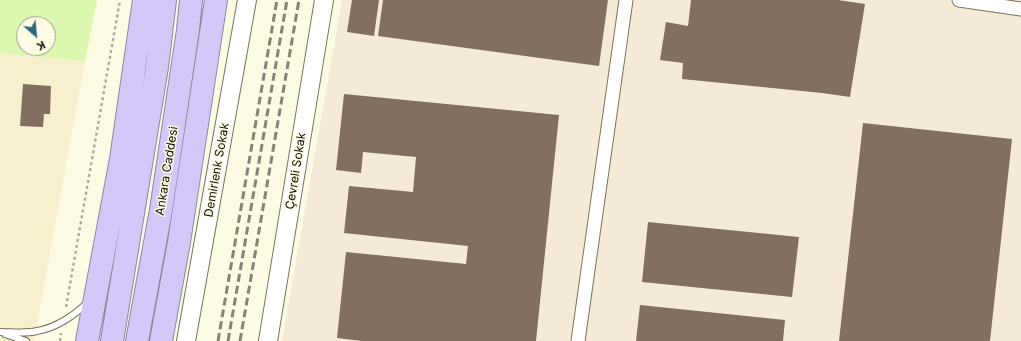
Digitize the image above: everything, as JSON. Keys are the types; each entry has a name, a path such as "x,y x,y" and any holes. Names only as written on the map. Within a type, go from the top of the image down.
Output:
{"highway":[{"path":"87,341 121,159 144,0"},
{"path":"112,341 157,67 165,0"},
{"name":"Ankara Caddesi","path":"138,341 161,210 188,30 191,0"},
{"path":"161,341 216,0"}],"street":[{"name":"Demirlenk Sokak","path":"186,341 247,0"},
{"name":"Çevreli Sokak","path":"268,341 324,0"},
{"path":"578,341 626,0"},
{"path":"959,0 1021,9"}],"lane":[{"path":"0,332 26,332 47,329 75,313 96,296"},
{"path":"0,332 26,341"}],"path":[{"path":"60,341 120,0"}],"shaded area":[{"path":"342,0 1021,0 1021,341 282,341"},
{"path":"0,53 16,55 16,56 85,61 34,341 0,341"}],"green space":[{"path":"0,0 97,0 85,61 32,56 56,56 56,16 16,16 16,55 0,53"}],"building":[{"path":"352,0 379,0 374,36 347,32"},
{"path":"383,0 608,0 599,66 378,36"},
{"path":"691,0 838,0 865,4 850,97 682,79 683,63 660,60 666,22 688,26"},
{"path":"23,84 51,86 50,114 44,114 43,127 20,126"},
{"path":"344,94 559,115 536,341 362,341 337,338 346,252 466,264 468,246 344,233 349,186 413,192 416,157 363,152 361,173 336,170"},
{"path":"863,123 1012,139 990,341 839,341"},
{"path":"648,222 799,237 792,297 642,282"},
{"path":"640,305 785,320 783,341 636,341"}],"railway":[{"path":"218,341 277,0"},
{"path":"228,341 287,0"},
{"path":"240,341 299,0"}]}
